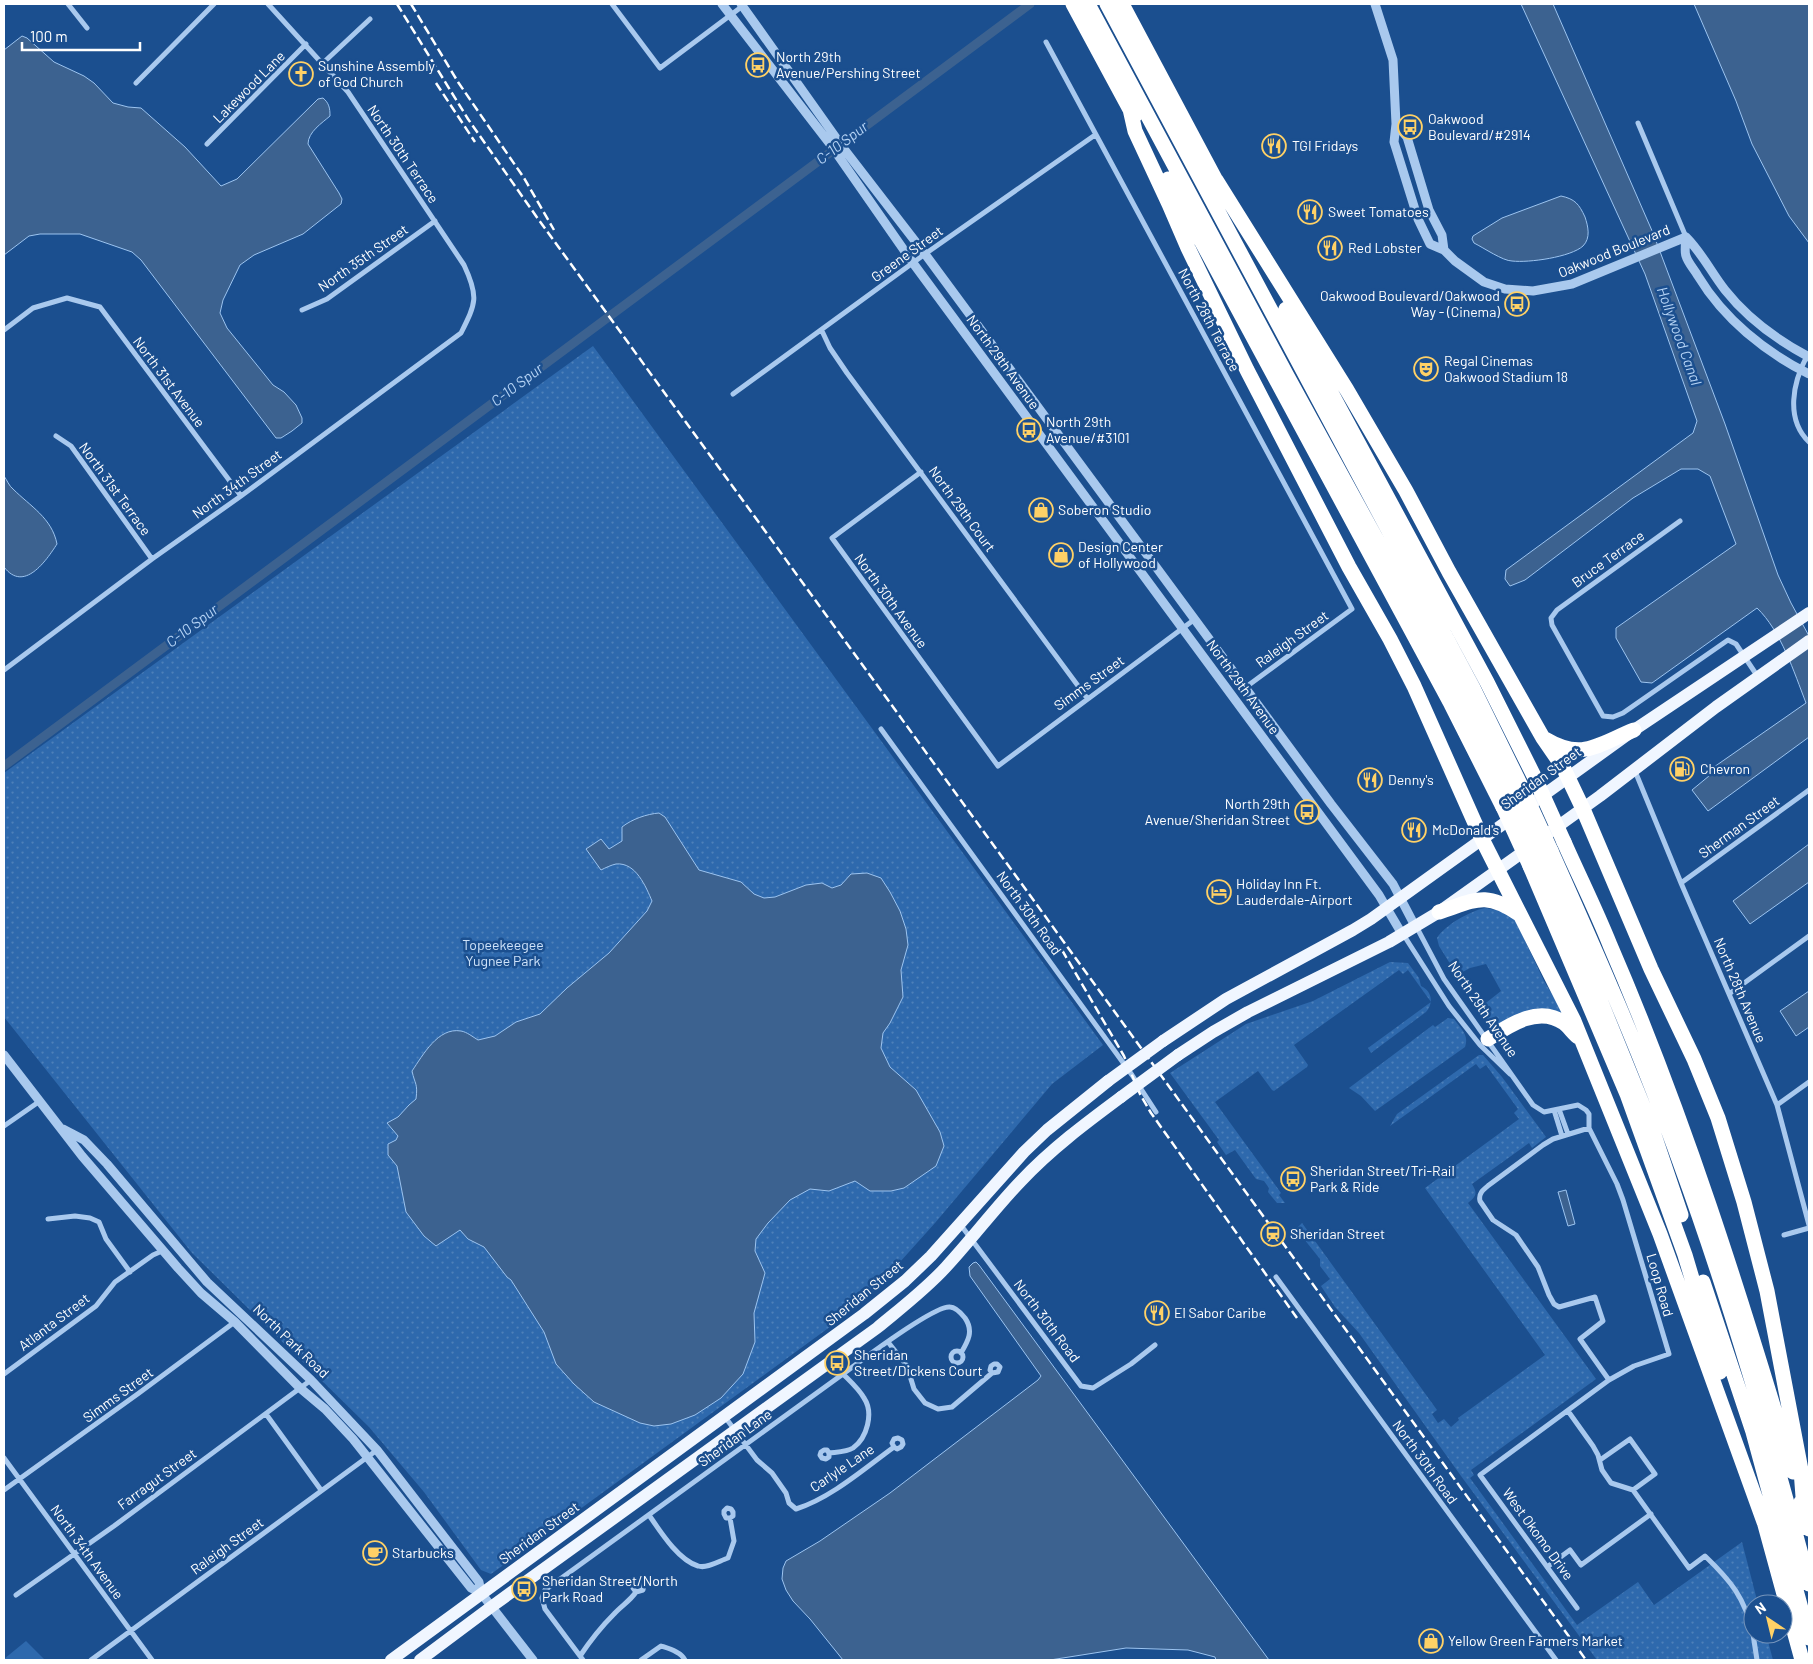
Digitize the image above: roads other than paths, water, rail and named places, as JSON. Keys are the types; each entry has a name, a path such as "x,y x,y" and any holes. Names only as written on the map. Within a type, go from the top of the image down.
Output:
{"highway":[{"path":"1073,4 1451,704 1513,799"},
{"path":"1088,4 1460,694 1513,799 1540,859 1576,941 1650,1123 1752,1432 1809,1638"},
{"path":"1107,4 1468,679 1513,799 1540,859 1685,1255 1764,1522 1802,1660"},
{"path":"1122,4 1487,682 1536,780 1611,946 1664,1080 1750,1328 1809,1529"},
{"path":"1130,109 1134,131 1247,370 1288,452 1414,686 1482,839 1574,1021 1660,1234 1764,1522"},
{"path":"1216,180 1382,449 1543,738 1563,767 1652,969 1694,1058 1718,1118 1741,1193 1767,1291 1801,1470 1804,1510"},
{"path":"1543,738 1561,747 1578,751 1588,749 1634,730"},
{"path":"1540,859 1607,975 1681,1164 1749,1368 1809,1584"},
{"path":"1439,912 1487,899 1501,902 1519,914"},
{"path":"1488,1039 1524,1018 1536,1016 1563,1022 1581,1040"}],"main road":[{"name":"Sheridan Street","path":"391,1660 725,1417 906,1281 931,1256 1024,1152 1047,1130 1108,1081 1226,999 1353,930 1387,908 1634,730 1809,613"},
{"path":"420,1660 491,1606 877,1328 917,1295 945,1268 1037,1165 1082,1125 1178,1055 1213,1032 1248,1012 1359,958 1439,912 1583,809 1758,676 1809,640"}],"street":[{"path":"68,4 87,28"},
{"path":"136,83 214,4"},
{"name":"North 30th Terrace","path":"268,4 348,92 435,221 464,265 474,286 473,308"},
{"path":"612,4 660,68 730,16 743,4"},
{"name":"North 29th Avenue","path":"722,4 925,254 1331,804 1374,857 1393,884 1444,978 1488,1039 1510,1074"},
{"name":"North 29th Avenue","path":"743,4 833,142"},
{"name":"Oakwood Boulevard","path":"1375,4 1393,60 1396,124 1394,142 1418,218 1430,244 1444,250 1455,261 1484,282 1505,289 1533,291 1572,284 1686,237"},
{"path":"323,63 370,19"},
{"name":"North 28th Terrace","path":"1046,42 1352,609"},
{"name":"Lakewood Lane","path":"207,144 306,44"},
{"path":"1638,123 1686,237 1699,250 1711,270 1740,308 1760,326 1808,356 1799,369 1794,391 1795,422 1809,442"},
{"path":"1396,124 1407,137 1429,210 1442,235 1444,250"},
{"name":"Greene Street","path":"733,394 822,331 925,254 1096,135"},
{"name":"North 29th Avenue","path":"840,151 913,263 1387,908 1449,1006 1476,1039 1504,1070 1510,1074"},
{"name":"North 35th Street","path":"302,310 327,299 435,221"},
{"path":"1686,237 1686,255 1706,289 1732,318 1751,337 1809,374"},
{"name":"North 31st Avenue","path":"4,330 33,308 67,298 100,307 241,496"},
{"name":"North 34th Street","path":"4,670 152,558 241,496 461,333 473,308"},
{"name":"North 29th Court","path":"822,331 834,354 1087,698"},
{"name":"North 31st Terrace","path":"56,436 71,446 152,558"},
{"name":"North 30th Avenue","path":"921,472 832,538 998,766"},
{"name":"Bruce Terrace","path":"1680,521 1557,610 1551,618 1552,625 1603,716 1613,717 1623,713 1728,640 1736,644 1744,656"},
{"name":"Raleigh Street","path":"1246,687 1352,609"},
{"name":"Simms Street","path":"998,766 1195,619"},
{"path":"1744,656 1758,676"},
{"name":"North 30th Road","path":"881,729 1127,1068 1156,1112"},
{"name":"North 28th Avenue","path":"1634,769 1777,1105 1809,1226"},
{"name":"Sherman Street","path":"1681,883 1809,790"},
{"path":"1729,994 1809,936"},
{"name":"North Park Road","path":"4,1055 82,1156 162,1251 201,1293 235,1322 300,1388 325,1409 368,1456 470,1588 481,1593"},
{"path":"1510,1074 1533,1106 1544,1112 1557,1110 1565,1135"},
{"path":"1777,1105 1809,1082"},
{"path":"4,1126 40,1101"},
{"name":"Loop Road","path":"1557,1110 1573,1105 1582,1106 1589,1114 1589,1128 1617,1184 1630,1222 1669,1354 1634,1366 1609,1380"},
{"name":"North Park Road","path":"60,1128 84,1140 107,1164 207,1282 311,1380 377,1450 479,1582 481,1593 533,1660"},
{"path":"1589,1128 1565,1135 1543,1145 1489,1185 1482,1191 1479,1198 1493,1220 1516,1234 1538,1267 1554,1304 1559,1307 1595,1297 1603,1321 1580,1339 1609,1380 1568,1411 1593,1446 1600,1460 1602,1470 1611,1483 1633,1490 1689,1568 1705,1556 1732,1585 1743,1605"},
{"path":"48,1219 75,1216 90,1218 99,1222 106,1239 130,1272"},
{"name":"North 30th Road","path":"960,1224 1081,1386 1093,1388 1131,1364 1155,1345"},
{"path":"1784,1235 1809,1226"},
{"name":"Atlanta Street","path":"4,1374 96,1306 115,1282 153,1254 162,1251"},
{"name":"North 30th Road","path":"1276,1277 1556,1660"},
{"name":"Sheridan Lane","path":"581,1658 545,1609 542,1598 545,1590 843,1374 938,1309 950,1307 958,1310 966,1320 970,1330 969,1339 961,1353"},
{"name":"Simms Street","path":"4,1490 59,1452 235,1322 243,1314"},
{"path":"888,1342 907,1366 914,1389 926,1403 938,1409 952,1407 992,1373"},
{"path":"829,1453 852,1449 861,1439 867,1428 869,1409 865,1398 843,1374"},
{"name":"Farragut Street","path":"16,1595 311,1380"},
{"name":"West Okomo Drive","path":"1568,1411 1480,1474 1577,1608"},
{"path":"266,1414 320,1490"},
{"path":"725,1417 745,1445"},
{"path":"1600,1460 1630,1439 1655,1474 1633,1490"},
{"name":"Carlyle Lane","path":"745,1445 772,1473 786,1493 789,1503 796,1508 806,1506 843,1484 894,1447"},
{"name":"Raleigh Street","path":"90,1660 377,1450"},
{"name":"North 34th Avenue","path":"4,1458 152,1660"},
{"path":"1547,1567 1570,1550 1581,1565 1651,1514"},
{"path":"649,1515 666,1540 686,1560 698,1566 707,1566 728,1558 734,1541 730,1518"},
{"path":"581,1658 595,1634 616,1611 631,1600 636,1592"},
{"path":"1755,1644 1757,1660"},
{"path":"640,1660 661,1646 674,1650 684,1658"},
{"path":"676,1660 684,1658"}],"water":[{"name":"Hollywood Canal","path":"1521,4 1553,4 1653,233 1725,424 1778,575 1809,636 1809,737 1708,811 1692,790 1715,771 1714,767 1806,703 1792,665 1780,640 1766,617 1757,608 1652,683 1641,682 1616,638 1616,628 1736,544 1710,476 1698,469 1681,469 1633,498 1525,580 1510,586 1505,579 1506,570 1693,433 1697,421 1645,274"},
{"path":"1694,4 1809,4 1809,243 1789,216 1752,144 1736,101"},
{"path":"22,36 27,38 54,62 84,76 94,83 113,103 141,108 185,147 221,186 237,179 318,99 323,98 327,102 330,116 313,132 308,144 339,193 342,199 341,204 303,234 254,255 240,265 223,300 220,313 227,328 273,385 284,392 296,405 302,418 302,423 292,431 281,438 276,438 141,260 132,252 80,234 40,234 29,236 4,255 4,50"},
{"path":"1561,196 1576,203 1585,217 1588,232 1587,239 1586,243 1577,250 1549,258 1512,261 1499,257 1474,243 1473,236 1502,218"},
{"path":"4,476 12,488 45,520 57,544 41,566 27,576 19,577 4,567"},
{"path":"659,813 665,817 699,870 741,882 754,894 764,898 775,897 806,885 822,883 832,888 841,885 851,874 867,873 881,878 900,911 906,929 908,945 901,970 903,997 883,1033 881,1048 890,1067 916,1090 940,1132 944,1146 936,1166 904,1188 891,1191 870,1191 855,1181 829,1191 810,1189 790,1200 756,1239 755,1251 765,1273 754,1313 755,1342 743,1374 721,1398 695,1415 671,1424 654,1426 640,1423 594,1402 574,1384 556,1364 544,1332 511,1280 484,1247 468,1239 460,1230 436,1246 424,1236 406,1212 397,1166 388,1155 388,1144 396,1140 398,1136 387,1123 398,1117 416,1099 416,1087 412,1071 426,1050 438,1038 445,1033 453,1031 468,1033 478,1040 495,1036 516,1022 540,1014 567,988 609,953 647,911 652,901 635,871 623,864 616,864 601,870 586,849 601,839 609,849 622,841 622,827 640,817"},
{"path":"1809,844 1809,882 1750,924 1733,901"},
{"path":"1809,991 1809,1027 1796,1036 1780,1011"},
{"path":"1566,1190 1575,1224 1568,1226 1558,1192"},
{"path":"976,1262 1269,1660 1216,1660 1215,1657 1188,1650 1126,1648 1050,1660 843,1660 793,1601 782,1579 786,1561 820,1541 890,1493 1041,1376 970,1276 969,1267"}],"waterway":[{"name":"C-10 Spur","path":"4,766 1030,4"}],"railway":[{"path":"397,4 468,119 536,216 1586,1660"},
{"path":"411,4 458,82 524,178 554,230"},
{"path":"436,83 475,142"},
{"path":"1062,950 1124,1056 1140,1094 1151,1113 1297,1318"}],"place":[{"name":"North 29th Avenue/Pershing Street","path":"758,65"},
{"name":"Sunshine Assembly of God Church","path":"301,74"},
{"name":"Oakwood Boulevard/#2914","path":"1410,127"},
{"name":"TGI Fridays","path":"1274,146"},
{"name":"Sweet Tomatoes","path":"1310,212"},
{"name":"Red Lobster","path":"1330,248"},
{"name":"Oakwood Boulevard/Oakwood Way - (Cinema)","path":"1517,304"},
{"name":"Regal Cinemas Oakwood Stadium 18","path":"1426,369"},
{"name":"North 29th Avenue/#3101","path":"1029,430"},
{"name":"Soberon Studio","path":"1041,510"},
{"name":"Design Center of Hollywood","path":"1061,555"},
{"name":"Chevron","path":"1682,769"},
{"name":"Denny's","path":"1370,780"},
{"name":"North 29th Avenue/Sheridan Street","path":"1307,812"},
{"name":"McDonald's","path":"1414,830"},
{"name":"Holiday Inn Ft. Lauderdale-Airport","path":"1219,892"},
{"name":"Sheridan Street/Tri-Rail Park & Ride","path":"1293,1179"},
{"name":"Sheridan Street","path":"1273,1234"},
{"name":"El Sabor Caribe","path":"1157,1313"},
{"name":"Sheridan Street/Dickens Court","path":"837,1363"},
{"name":"Starbucks","path":"375,1553"},
{"name":"Sheridan Street/North Park Road","path":"524,1589"},
{"name":"Yellow Green Farmers Market","path":"1431,1641"}],"park label":[{"name":"Topeekeegee Yugnee Park","path":"503,954"}]}
